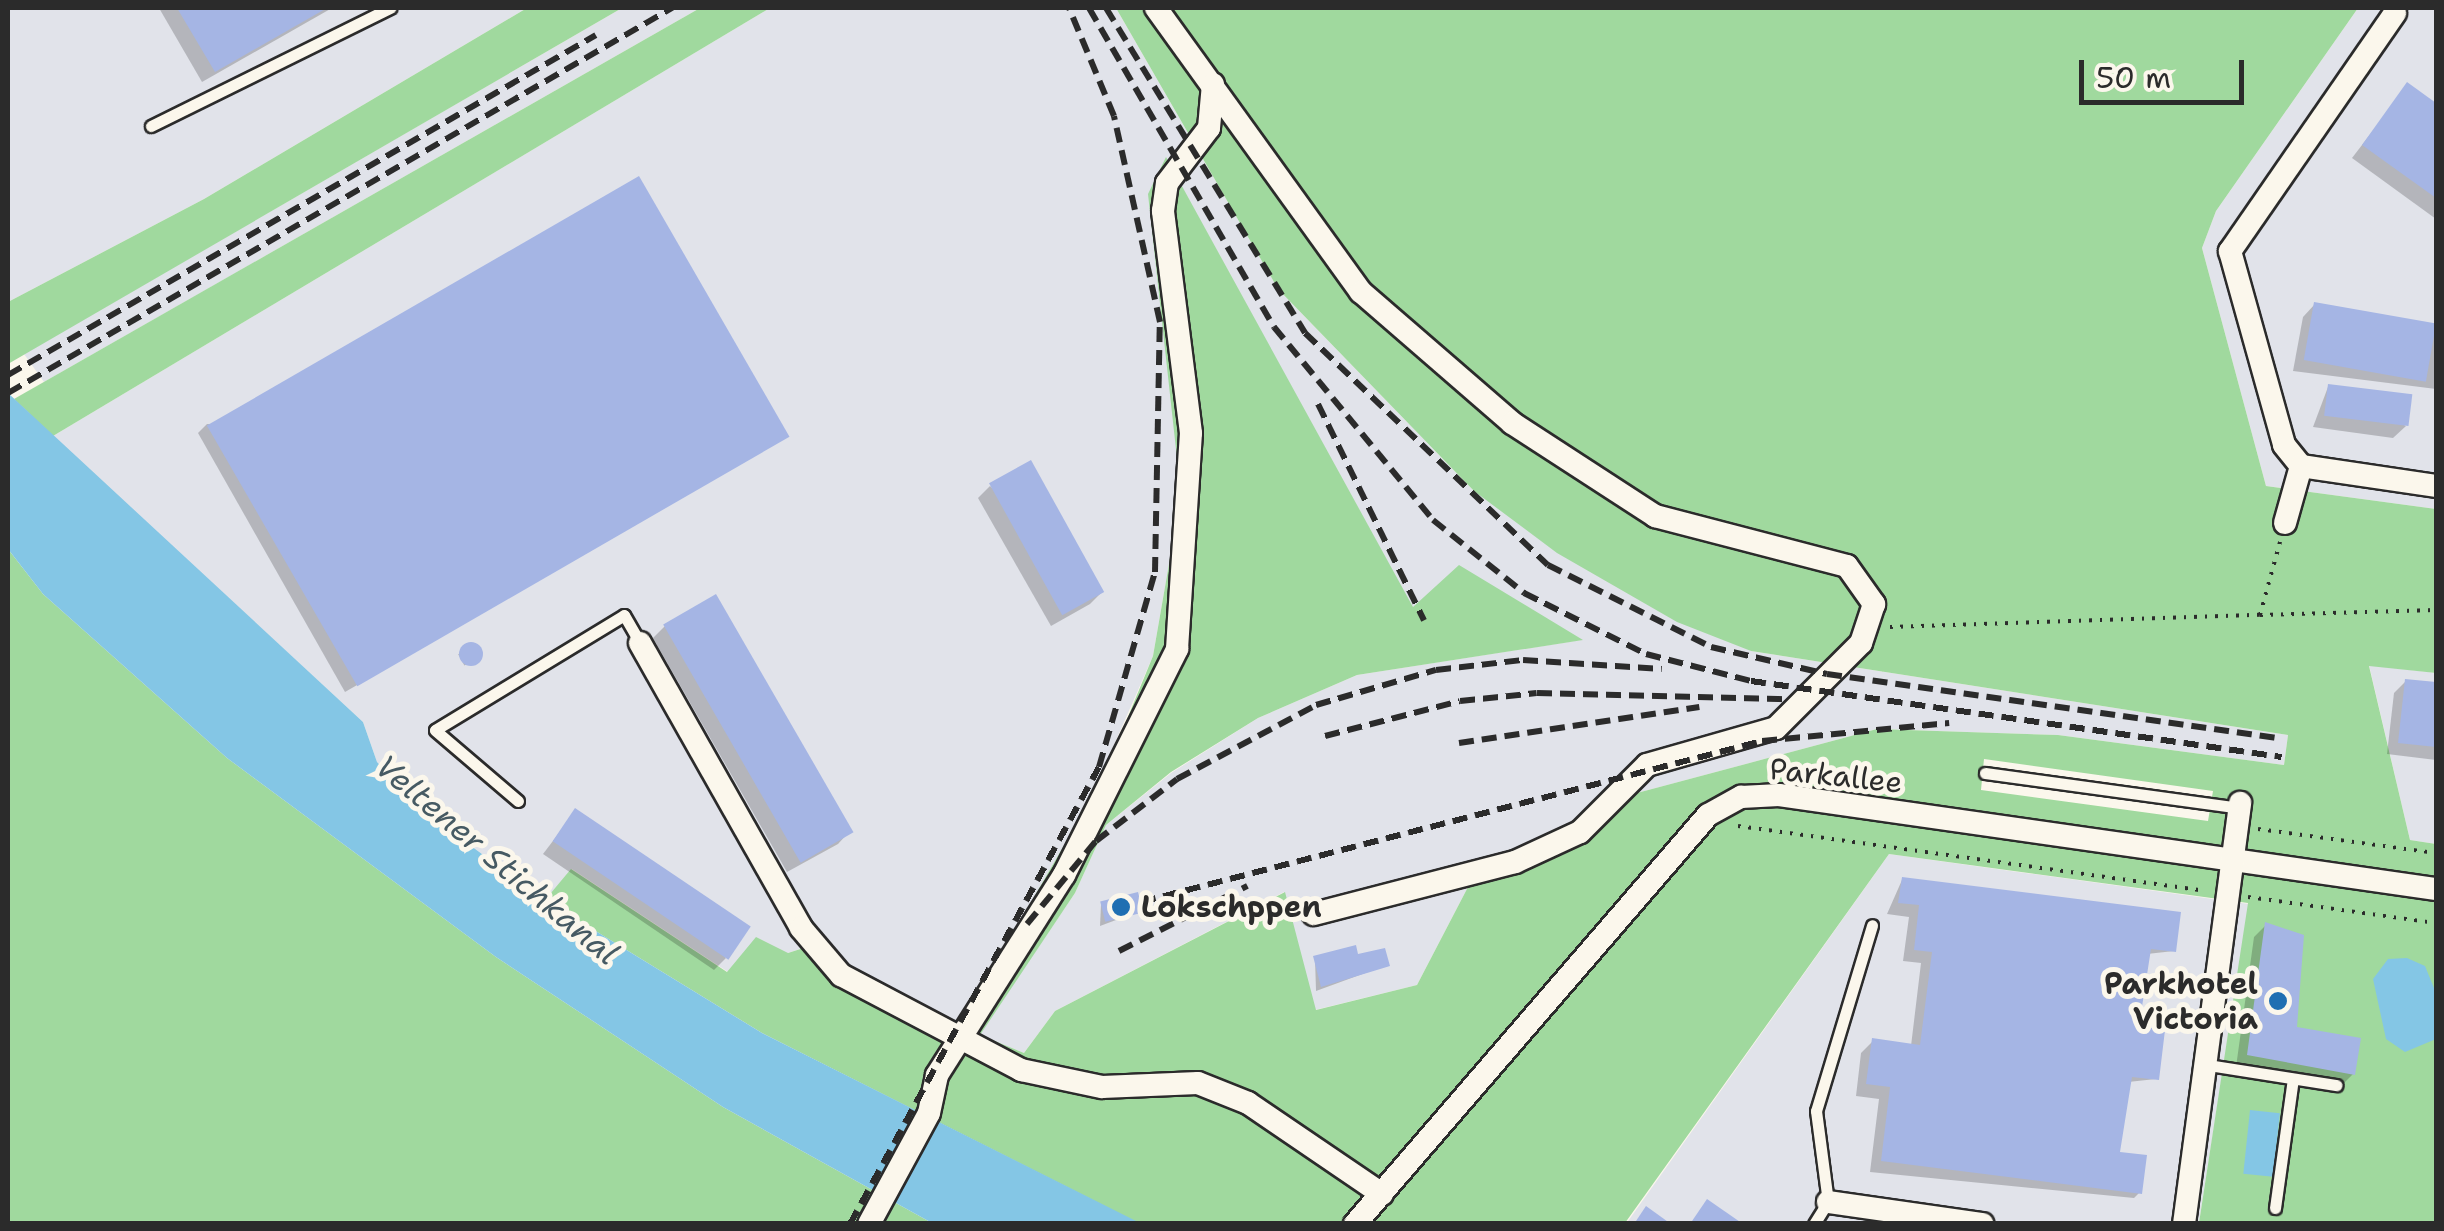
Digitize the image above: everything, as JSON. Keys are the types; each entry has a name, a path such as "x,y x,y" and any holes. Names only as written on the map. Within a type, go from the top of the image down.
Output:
{"street":[{"path":"1156,8 1360,292 1512,423 1655,516 1847,566 1869,586 1870,628 1776,728 1647,765 1580,832 1515,862 1314,914"},
{"path":"2395,13 2230,251 2284,445 2301,466 2436,486"},
{"path":"874,1215 929,1113 956,1043 1064,876 1176,648 1191,433 1163,211 1167,183 1209,128 1213,84"},
{"path":"2285,523 2301,466"},
{"path":"640,644 801,928 841,975 956,1043 1021,1070 1102,1087 1198,1083 1248,1103 1382,1194"},
{"name":"Parkallee","path":"1355,1224 1708,815 1741,798 1778,795 2436,889"},
{"path":"2184,1224 2239,861 2240,813"},
{"path":"1828,1202 1982,1224"}],"lane":[{"path":"151,126 390,8"},
{"path":"518,802 434,730 624,615 640,644"},
{"path":"1986,773 2240,813"},
{"path":"1814,1224 1828,1202 1816,1111 1872,926"},
{"path":"2208,1066 2336,1086"},
{"path":"2275,1208 2294,1078"}],"path":[{"path":"2260,615 2285,523"},
{"path":"1870,628 2436,610"},
{"path":"2240,813 2436,853"},
{"path":"1724,824 2436,923"}],"shaded area":[{"path":"8,8 527,8 204,199 8,302"},
{"path":"622,8 700,8 44,382 24,354"},
{"path":"770,8 1116,8 1278,289 1474,491 1751,651 2288,735 2284,765 2058,735 1877,729 1637,793 1572,847 1468,887 1417,985 1315,1010 1284,892 1055,1011 1024,1053 979,1035 1075,893 1106,825 1171,773 1258,718 1357,675 1581,640 1413,608 1166,158 1181,495 1153,656 1074,836 959,1026 854,969 825,941 728,972 572,869 545,900 430,816 377,762 363,722 53,436"},
{"path":"2358,8 2436,8 2436,509 2266,486 2202,248 2216,211"},
{"path":"2369,665 2436,673 2436,844 2410,840"},
{"path":"1889,854 2249,904 2199,1223 1626,1224"}],"green space":[{"path":"527,8 622,8 8,364 8,302 204,199"},
{"path":"700,8 770,8 53,436 14,399"},
{"path":"1116,8 2358,8 2216,211 2202,248 2266,486 2436,509 2436,673 2369,666 2410,840 2436,844 2436,1223 2199,1223 2248,903 1889,854 1625,1223 1140,1224 762,1033 545,900 571,869 727,972 756,937 788,953 825,941 854,969 959,1026 1102,780 1153,656 1181,495 1148,194 1166,157 1413,607 1459,565 1583,640 1357,675 1258,718 1171,772 1106,825 1075,893 980,1035 1024,1053 1055,1011 1285,892 1316,1010 1417,985 1468,887 1572,847 1637,793 1877,729 2058,735 2284,765 2288,735 1751,651 1677,622 1557,553 1474,491 1278,289","holes":["1984,759 2213,791 2208,821 1981,790"]},
{"path":"8,549 43,594 227,758 496,957 723,1107 932,1223 8,1223"}],"water":[{"path":"8,393 363,722 377,762 430,816 545,900 762,1033 1140,1223 932,1223 723,1107 496,957 227,758 43,594 8,549"},
{"path":"2407,958 2425,966 2436,993 2436,1039 2405,1052 2386,1039 2373,979 2388,959"},
{"path":"2250,1110 2280,1113 2273,1177 2243,1174"}],"building":[{"path":"177,8 327,8 215,72"},
{"path":"2407,82 2436,103 2436,198 2362,145"},
{"path":"639,176 790,437 357,686 207,426"},
{"path":"2314,302 2436,324 2426,382 2304,360"},
{"path":"2328,384 2412,394 2408,426 2324,416"},
{"path":"1031,460 1104,592 1062,615 989,483"},
{"path":"716,594 854,832 801,863 663,624"},
{"path":"471,642 483,654 471,666 459,654"},
{"path":"2405,679 2436,682 2436,747 2398,743"},
{"path":"575,808 751,927 728,960 553,841"},
{"path":"1902,877 2181,912 2176,952 2151,949 2139,1026 2165,1030 2159,1080 2132,1077 2120,1152 2147,1155 2142,1194 1881,1161 1890,1087 1866,1084 1872,1038 1920,1045 1932,952 1914,950 1919,905 1898,903"},
{"name":"Lokschppen","path":"1138,892 1143,912 1105,922 1100,901"},
{"name":"Parkhotel Victoria","path":"2265,922 2304,935 2297,1027 2361,1038 2355,1075 2247,1055"},
{"path":"1356,945 1358,954 1385,948 1390,966 1321,987 1313,956"},
{"path":"1707,1199 1743,1224 1690,1224"},
{"path":"1646,1206 1671,1224 1634,1224"}],"railway":[{"path":"8,393 672,8"},
{"path":"850,1224 1099,767 1155,572 1160,322 1114,116 1069,8"},
{"path":"1089,8 1274,327 1433,520 1524,593 1646,654 1751,681 2282,757"},
{"path":"1106,8 1305,333 1548,565 1711,647 1827,674 2282,739"},
{"path":"8,375 596,35"},
{"path":"1318,404 1424,620"},
{"path":"1027,924 1096,841 1177,779 1316,705 1436,670 1523,660 1662,669"},
{"path":"1325,736 1460,701 1537,693 1788,699"},
{"path":"1459,743 1699,707"},
{"path":"1141,902 1762,741 1949,723"},
{"path":"1119,951 1247,886"}],"place":[{"name":"Lokschppen","path":"1121,907"},
{"name":"Parkhotel Victoria","path":"2278,1001"}],"water label":[{"name":"Veltener Stichkanal","path":"497,860"}]}
